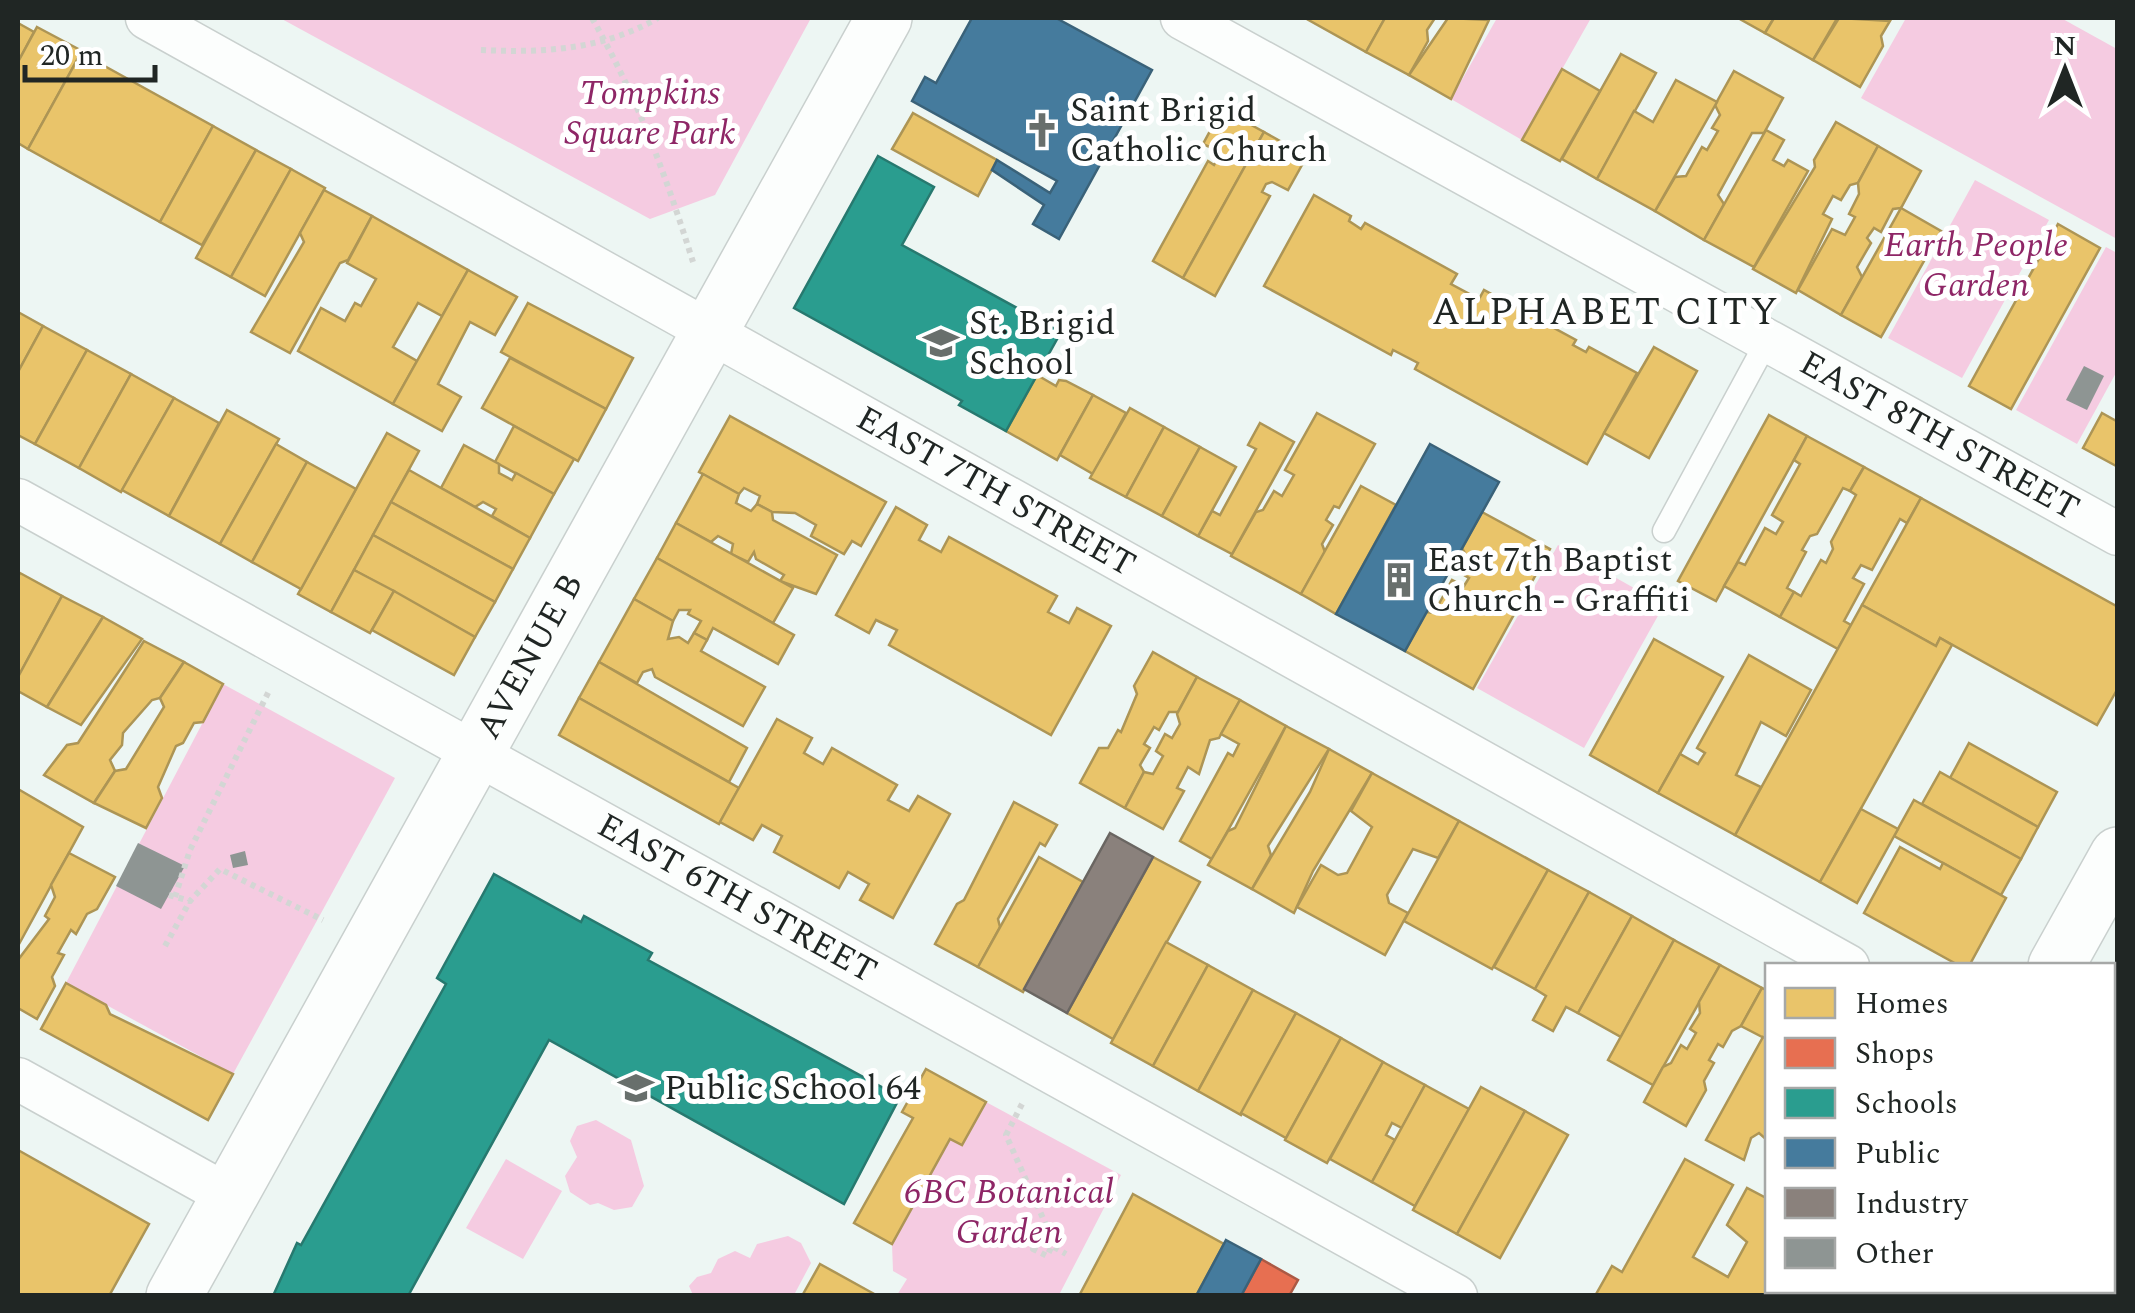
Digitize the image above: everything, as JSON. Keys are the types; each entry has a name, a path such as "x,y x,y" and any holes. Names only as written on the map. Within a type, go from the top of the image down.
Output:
{"street":[{"name":"EAST 7TH STREET","path":"147,18 1843,963"},
{"name":"AVENUE B","path":"174,1296 884,18"},
{"name":"EAST 8TH STREET","path":"1182,18 2118,534"},
{"name":"EAST 6TH STREET","path":"18,500 1456,1296"},
{"path":"2058,963 2118,855"},
{"path":"18,1079 229,1196"}],"lane":[{"path":"1664,530 1767,341"}],"path":[{"path":"592,18 636,98 657,149 693,263"},
{"path":"482,50 537,53 605,40 658,18"},
{"path":"190,901 172,896 190,850 271,688"},
{"path":"165,946 190,901 220,869 324,920"},
{"path":"1022,1103 1006,1135 1046,1225 1033,1249 1047,1256 1052,1246 1066,1254"}],"green space":[{"name":"Tompkins Square Park","path":"280,18 811,18 715,195 650,219"},
{"path":"1497,18 1591,18 1522,140 1451,99"},
{"path":"1906,18 2061,18 2117,49 2117,239 1861,98"},
{"name":"Earth People Garden","path":"1975,180 2049,220 1962,378 1888,338"},
{"path":"2106,247 2117,253 2117,371 2077,444 2016,410"},
{"path":"1558,545 1664,605 1584,748 1477,688"},
{"path":"223,684 395,778 233,1074 66,983"},
{"name":"6BC Botanical Garden","path":"986,1102 1121,1175 1059,1295 897,1295 907,1279 893,1271 892,1244 950,1139 962,1145"},
{"path":"596,1120 631,1140 644,1186 632,1207 614,1210 598,1203 590,1205 570,1192 565,1176 577,1157 570,1141 577,1126"},
{"path":"506,1159 562,1191 523,1259 466,1228"},
{"path":"788,1236 801,1243 811,1263 794,1295 693,1295 689,1286 697,1277 711,1273 718,1259 735,1251 750,1258 757,1244"}],"building: Homes":[{"path":"1305,18 1385,18 1366,52"},
{"path":"1385,18 1435,18 1427,30 1428,41 1409,75 1366,52"},
{"path":"1448,18 1489,20 1451,99 1409,75"},
{"path":"1738,18 1774,18 1765,33"},
{"path":"1774,18 1836,20 1813,60 1765,33"},
{"path":"1839,18 1890,21 1881,36 1883,46 1860,87 1813,60"},
{"path":"18,23 34,32 18,62"},
{"path":"37,27 82,51 28,149 18,143 18,62"},
{"path":"81,53 213,126 160,222 28,149"},
{"path":"1621,54 1656,73 1597,179 1562,159"},
{"path":"1562,69 1600,91 1560,161 1522,140"},
{"path":"1734,71 1783,98 1764,133 1752,133 1718,195 1724,204 1704,240 1655,211 1675,177 1686,176 1702,147 1707,150 1718,131 1712,128 1720,115 1715,105"},
{"path":"1676,80 1717,102 1655,211 1597,179 1634,111 1653,122"},
{"path":"1222,109 1264,132 1183,278 1153,261 1208,161 1214,165 1218,158 1218,151 1203,144"},
{"path":"913,113 997,160 978,196 892,149"},
{"path":"1836,122 1878,146 1858,183 1850,185 1841,200 1833,196 1823,214 1832,219 1796,293 1753,269 1815,167 1814,160"},
{"path":"213,126 256,150 202,245 160,222"},
{"path":"1766,130 1784,140 1773,160 1784,166 1788,160 1808,171 1754,267 1704,240"},
{"path":"1264,132 1307,156 1288,190 1272,182 1266,184 1262,192 1270,196 1215,296 1183,278"},
{"path":"1878,146 1921,171 1901,208 1893,209 1881,232 1874,228 1867,238 1871,243 1857,267 1862,277 1841,315 1798,290 1832,229 1845,235 1855,217 1849,214 1859,194 1858,183"},
{"path":"256,150 291,169 231,277 196,258"},
{"path":"291,169 325,188 265,296 231,277"},
{"path":"324,190 372,216 348,260 340,263 290,353 251,332 304,242 300,233"},
{"path":"1314,195 1351,216 1349,221 1361,229 1365,223 1457,274 1451,284 1479,299 1484,290 1576,340 1573,345 1586,352 1589,347 1637,373 1587,464 1415,369 1418,363 1393,350 1391,355 1264,286"},
{"path":"1901,208 1941,231 1881,337 1841,315"},
{"path":"372,216 468,270 442,316 418,303 393,347 417,361 393,404 298,351 321,308 345,321 355,303 361,306 376,279 347,263"},
{"path":"2058,224 2100,248 2011,409 1969,386"},
{"path":"468,270 517,297 495,335 470,322 438,384 461,397 442,431 393,404"},
{"path":"528,303 633,358 606,409 501,352"},
{"path":"18,312 43,326 18,372"},
{"path":"43,326 87,350 35,444 18,435 18,372"},
{"path":"1654,347 1697,371 1649,458 1604,433"},
{"path":"87,350 131,374 79,468 35,444"},
{"path":"510,358 606,409 578,461 482,408"},
{"path":"131,374 174,398 121,492 79,468"},
{"path":"1037,375 1056,386 1059,380 1066,381 1093,395 1057,460 1006,431"},
{"path":"1093,395 1126,413 1093,474 1060,455"},
{"path":"174,398 219,423 169,516 122,490"},
{"path":"1130,408 1164,427 1126,497 1090,478"},
{"path":"227,410 279,439 220,544 169,516"},
{"path":"1317,413 1375,444 1339,508 1334,506 1326,520 1333,525 1322,544 1325,552 1301,594 1231,556 1256,512 1263,510 1274,491 1282,496 1294,475 1285,470"},
{"path":"2102,413 2118,422 2118,467 2083,448"},
{"path":"1769,415 1807,436 1716,601 1678,581"},
{"path":"730,416 886,502 861,546 852,541 844,554 811,536 816,525 795,513 772,512 757,504 760,496 744,488 739,494 699,472"},
{"path":"1260,423 1294,442 1232,554 1198,536 1212,511 1220,515 1256,449 1248,445"},
{"path":"514,426 574,459 554,494 495,462"},
{"path":"1164,427 1200,447 1162,516 1126,497"},
{"path":"387,433 419,451 331,612 298,594"},
{"path":"1807,436 1864,467 1850,491 1843,488 1817,534 1810,536 1802,550 1806,552 1787,588 1794,592 1780,617 1724,586 1738,562 1745,565 1765,528 1776,534 1783,522 1772,515 1800,464 1794,460"},
{"path":"276,444 307,462 252,562 220,544"},
{"path":"464,445 499,464 499,473 512,480 516,473 554,494 530,538 492,516 496,509 483,502 475,507 441,488"},
{"path":"1200,447 1236,467 1198,536 1162,516"},
{"path":"307,462 356,489 301,589 252,562"},
{"path":"1864,467 1921,498 1907,523 1900,519 1872,570 1861,565 1853,578 1864,584 1844,621 1851,625 1838,649 1780,617 1794,592 1801,596 1821,560 1826,563 1833,549 1831,542 1856,495 1850,491"},
{"path":"409,470 530,538 513,569 391,502"},
{"path":"703,474 739,494 736,503 751,511 757,504 772,512 773,520 837,555 816,594 780,581 784,575 756,559 754,552 748,562 731,554 733,544 718,536 711,542 676,523"},
{"path":"1361,486 1396,505 1336,614 1301,594"},
{"path":"1921,498 2118,607 2118,688 2097,725 1940,638 1936,646 1862,605"},
{"path":"391,502 513,569 495,602 373,535"},
{"path":"896,507 927,525 919,540 941,552 949,537 1057,596 1048,612 1069,623 1077,608 1111,626 1051,735 889,645 897,630 876,620 869,633 836,615"},
{"path":"1482,512 1550,549 1473,689 1405,651 1426,612 1434,613 1452,580 1464,586 1469,578 1457,571 1466,555 1462,548"},
{"path":"676,523 793,588 773,623 657,558"},
{"path":"373,535 495,602 475,637 354,570"},
{"path":"657,558 794,635 778,664 713,628 707,640 694,633 701,621 688,614 690,610 679,610 673,621 634,599"},
{"path":"354,570 394,591 370,633 331,612"},
{"path":"20,573 62,596 18,677 18,577"},
{"path":"394,591 475,637 454,675 372,630"},
{"path":"62,596 103,617 47,707 18,691 18,677"},
{"path":"634,599 673,621 668,639 679,637 688,643 694,633 707,640 701,651 765,687 743,726 655,677 652,669 643,672 637,683 599,662"},
{"path":"1862,605 1936,646 1940,638 1952,645 1820,882 1735,835"},
{"path":"103,617 142,639 81,725 47,707"},
{"path":"1654,639 1723,677 1658,793 1590,755"},
{"path":"144,641 184,662 160,698 152,700 123,733 122,745 110,760 115,771 94,803 44,775 67,745 78,743"},
{"path":"1153,652 1197,677 1178,712 1169,712 1159,730 1154,727 1144,744 1150,748 1140,765 1144,772 1125,808 1080,783 1099,748 1108,748 1118,730 1121,732 1137,694 1134,686"},
{"path":"1749,655 1811,690 1786,736 1761,722 1736,775 1761,787 1735,835 1658,793 1680,754 1698,764 1705,753 1697,748"},
{"path":"184,662 223,684 203,722 194,723 183,743 176,746 158,787 162,798 146,828 94,803 115,771 126,769 164,707 160,698"},
{"path":"599,662 747,748 729,782 579,698"},
{"path":"1197,677 1240,700 1219,738 1210,740 1199,774 1188,767 1177,788 1184,791 1163,829 1125,808 1144,772 1153,774 1163,756 1156,751 1165,734 1172,738 1180,724 1177,714"},
{"path":"579,698 739,788 719,824 559,735"},
{"path":"1240,700 1286,726 1212,859 1180,841 1228,753 1233,756 1239,744 1221,734"},
{"path":"777,719 812,738 804,753 823,764 832,748 897,785 888,800 909,811 918,796 950,814 893,918 860,900 869,884 848,872 839,888 774,852 782,836 762,825 753,840 720,822"},
{"path":"1286,726 1329,749 1268,846 1271,855 1252,889 1208,865 1228,831 1235,828"},
{"path":"1969,743 2057,792 2038,827 1950,778"},
{"path":"1329,749 1372,773 1313,871 1294,913 1252,889 1310,792"},
{"path":"1940,772 2038,827 2021,859 1922,804"},
{"path":"1372,773 1459,821 1438,858 1413,849 1387,895 1389,903 1408,913 1385,955 1297,907 1321,865 1338,875 1347,873 1372,827 1351,811"},
{"path":"18,789 83,827 18,946"},
{"path":"1914,800 2021,859 2001,895 1894,836"},
{"path":"1014,802 1057,825 1045,846 1040,843 998,919 1000,927 978,967 935,944 957,904 964,900"},
{"path":"1861,809 1898,829 1857,903 1820,882"},
{"path":"1459,821 1548,870 1492,969 1404,921"},
{"path":"1900,847 1940,869 1943,863 2006,898 1971,963 1955,963 1864,913"},
{"path":"69,853 115,877 97,909 87,914 76,934 71,930 58,953 64,955 52,977 55,986 37,1019 18,1008 18,960 49,919 45,916 55,897 51,885"},
{"path":"1039,857 1083,882 1023,992 978,967"},
{"path":"1153,857 1200,882 1113,1039 1067,1013"},
{"path":"1548,870 1589,892 1535,989 1494,967"},
{"path":"1589,892 1632,916 1578,1013 1566,1007 1553,1031 1533,1020 1546,996 1535,989"},
{"path":"1632,916 1674,940 1621,1037 1578,1013"},
{"path":"1674,940 1720,965 1653,1085 1608,1060"},
{"path":"1166,942 1208,965 1153,1066 1111,1043"},
{"path":"1208,965 1253,990 1198,1091 1153,1066"},
{"path":"1720,965 1762,988 1741,1026 1732,1031 1723,1047 1718,1044 1709,1060 1714,1063 1704,1081 1706,1090 1686,1126 1644,1102 1663,1067 1671,1063 1681,1045 1687,1049 1696,1033 1690,1029 1700,1013 1699,1002"},
{"path":"66,983 106,1005 110,1014 233,1074 208,1120 41,1029"},
{"path":"1762,988 1765,990 1765,1038 1741,1026"},
{"path":"1253,990 1296,1013 1241,1115 1198,1091"},
{"path":"1296,1013 1341,1038 1286,1138 1241,1113"},
{"path":"1763,1037 1765,1138 1759,1133 1751,1138 1744,1160 1706,1140"},
{"path":"1341,1038 1383,1062 1327,1163 1285,1140"},
{"path":"1383,1062 1425,1085 1402,1128 1392,1123 1386,1135 1395,1140 1372,1182 1330,1159"},
{"path":"926,1069 986,1102 962,1145 950,1139 892,1244 854,1223 913,1118 902,1112"},
{"path":"1425,1085 1469,1109 1415,1206 1372,1182"},
{"path":"1481,1087 1525,1111 1457,1234 1413,1210"},
{"path":"1525,1111 1568,1135 1500,1258 1457,1234"},
{"path":"18,1150 149,1224 109,1296 18,1296"},
{"path":"1685,1159 1733,1185 1693,1257 1728,1277 1747,1242 1727,1225 1747,1188 1765,1197 1765,1293 1780,1293 1779,1296 1595,1296 1612,1266 1622,1272"},
{"path":"2115,1182 2118,1184 2115,1268"},
{"path":"1133,1194 1224,1244 1196,1296 1079,1296"},
{"path":"820,1264 867,1290 878,1296 802,1296"},
{"path":"2115,1285 2118,1286 2118,1296 1964,1296 2115,1293"}],"building: Shops":[{"path":"2118,1013 2118,1047 2115,1046"},
{"path":"1261,1259 1298,1280 1289,1296 1241,1296"}],"building: Schools":[{"path":"878,156 934,187 902,245 1061,332 1006,431 959,405 962,401 794,308"},
{"name":"Public School 64","path":"494,874 581,922 584,916 652,953 648,960 900,1097 844,1204 549,1040 408,1296 273,1296 297,1243 301,1245 446,984 437,978"}],"building: Public":[{"name":"Saint Brigid Catholic Church","path":"972,18 1056,18 1152,70 1059,239 1033,224 1044,205 992,170 997,160 1050,193 1057,181 912,101 925,77 936,83"},
{"name":"East 7th Baptist Church - Graffiti","path":"1430,444 1499,482 1405,651 1336,614"},
{"path":"1226,1240 1261,1259 1241,1296 1196,1296"}],"building: Industry":[{"path":"1110,833 1153,857 1067,1013 1024,989"}],"building: Other":[{"path":"2084,366 2104,376 2087,410 2066,400"},
{"path":"138,843 185,866 161,909 116,886"},
{"path":"245,851 248,865 233,868 230,855"}],"place":[{"name":"Saint Brigid Catholic Church","path":"1042,130"},
{"name":"St. Brigid School","path":"941,343"},
{"name":"East 7th Baptist Church - Graffiti","path":"1399,580"},
{"name":"Public School 64","path":"636,1088"}],"district":[{"name":"ALPHABET CITY","path":"1606,313"}]}
